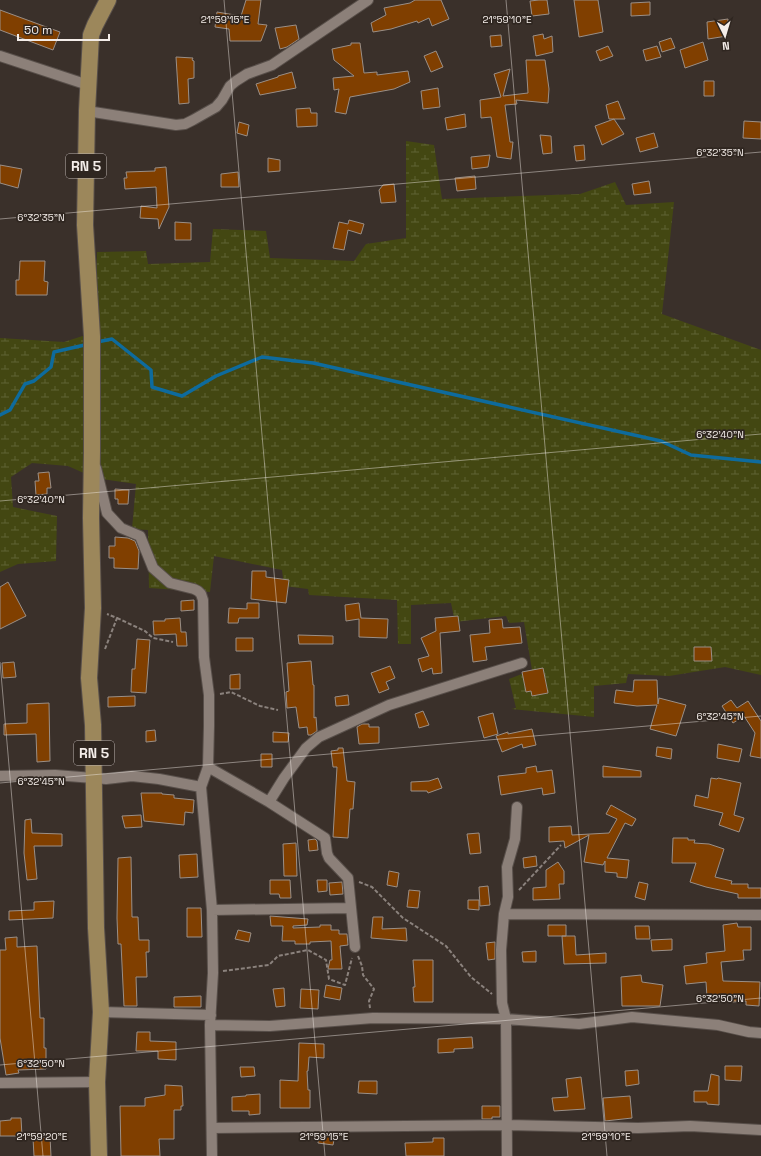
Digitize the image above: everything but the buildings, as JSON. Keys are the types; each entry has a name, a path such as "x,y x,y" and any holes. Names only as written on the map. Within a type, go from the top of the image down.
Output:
{"main road":[{"name":"RN 5","path":"99,1156 97,1082 101,1012 96,928 93,725 89,678 93,608 91,518 91,343 85,225 87,111 91,35 108,0"}],"street":[{"path":"87,111 176,125 185,124 216,107 230,86 246,74 272,65 368,0"},
{"path":"0,56 88,85"},
{"path":"92,451 107,513 122,528 140,536 153,568 168,581 194,589 202,596 204,657 209,695 208,767 201,787 212,910 213,973 210,1026 212,1156"},
{"path":"269,802 306,748 319,737 389,706 522,663"},
{"path":"208,767 269,802 325,838 329,858 348,878 355,947"},
{"path":"0,776 55,775 106,779 132,776 159,779 201,787"},
{"path":"507,1156 506,1019 502,1003 501,959 505,909 508,897 507,867 515,845 517,807"},
{"path":"212,910 351,908"},
{"path":"505,909 761,914"},
{"path":"101,1012 211,1015"},
{"path":"210,1026 270,1026 373,1018 506,1019 579,1024 632,1017 718,1025 761,1033"},
{"path":"0,1083 97,1082"},
{"path":"212,1128 506,1125 638,1128 690,1126 761,1130"}],"path":[{"path":"117,618 145,631 153,638 173,642"},
{"path":"209,695 231,692 260,706 278,710"},
{"path":"505,909 561,845"},
{"path":"348,878 372,887 403,918 446,946 471,977 502,1003"},
{"path":"213,973 269,965 278,956 308,950 326,960 330,979 345,985 355,947"},
{"path":"355,947 362,966 363,975 374,989 369,1001 373,1018"}],"green space":[{"path":"406,141 434,145 442,199 580,194 615,182 626,205 674,202 662,314 761,350 761,675 725,667 669,676 628,674 626,683 594,686 594,717 511,709 516,708 509,679 532,670 524,622 509,623 506,616 455,622 451,603 411,605 411,644 398,644 397,600 309,595 308,589 284,586 282,570 214,556 210,592 149,588 148,530 132,529 136,484 95,478 68,466 32,463 11,477 13,507 57,516 56,561 18,564 0,572 0,338 64,342 95,332 97,252 146,251 148,264 210,262 213,229 266,231 270,258 354,261 366,244 406,238"}],"waterway":[{"path":"97,342 112,339 151,370 152,387 182,396 216,376 262,357 313,363 661,441 691,455 761,462"},
{"path":"0,415 10,410 25,384 34,381 51,367 54,352 89,344"}]}
